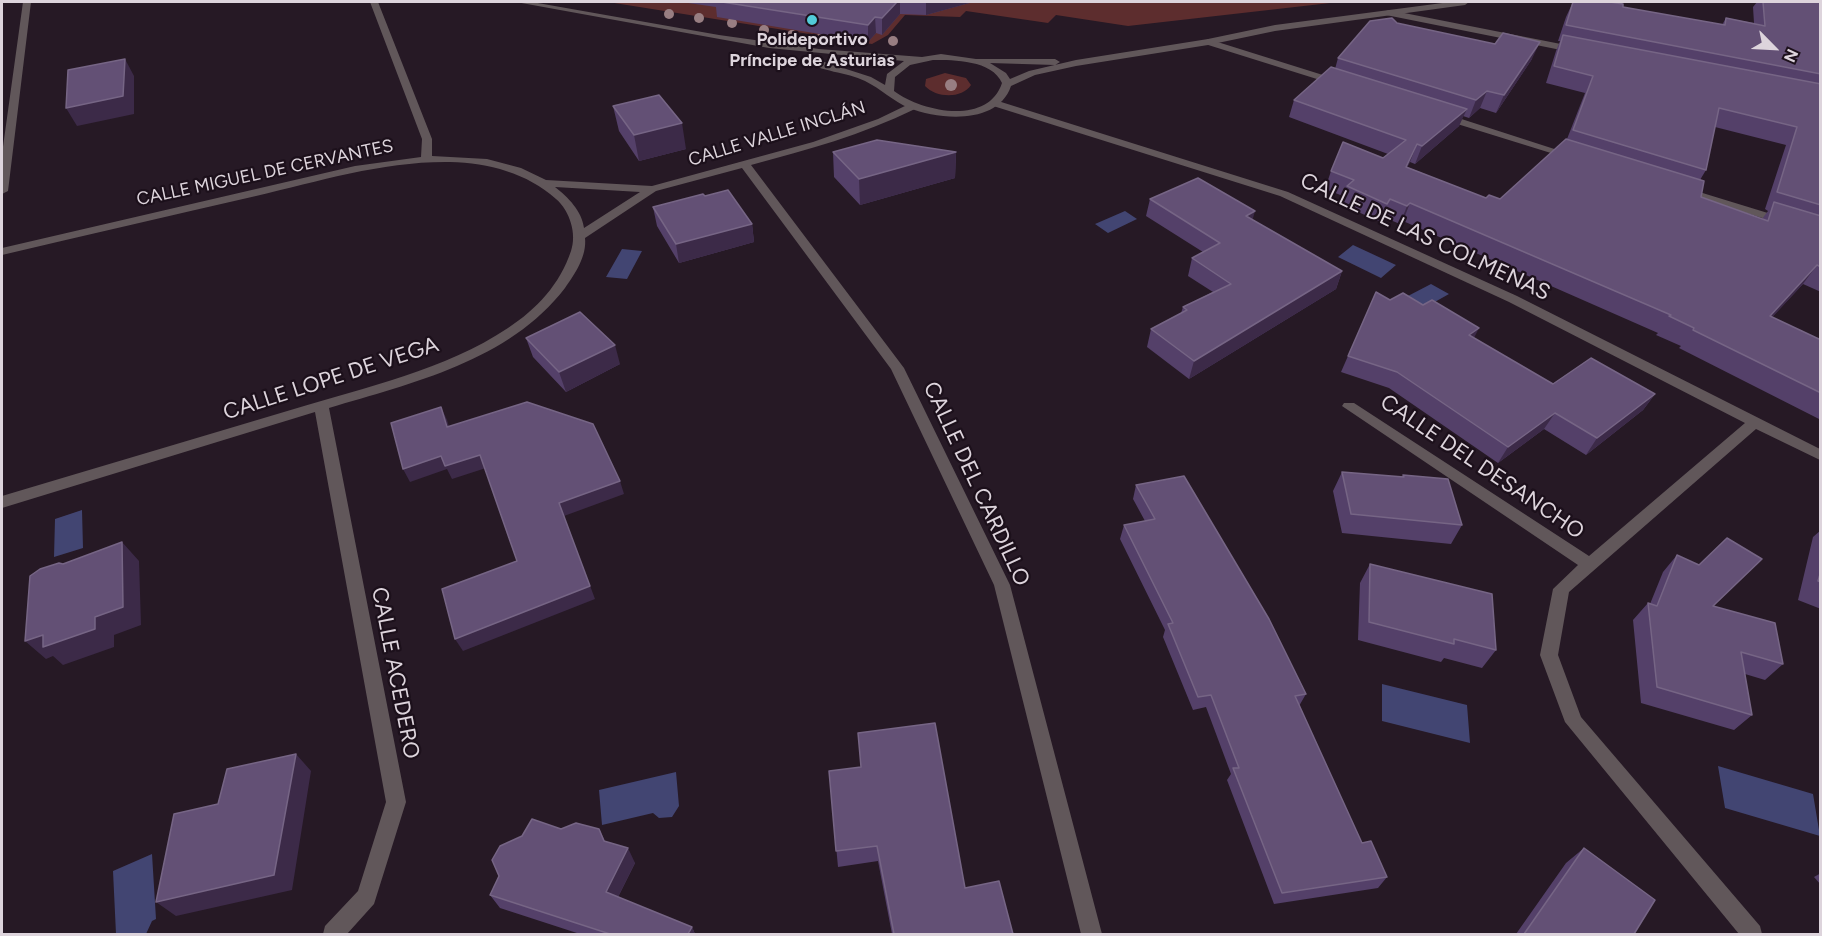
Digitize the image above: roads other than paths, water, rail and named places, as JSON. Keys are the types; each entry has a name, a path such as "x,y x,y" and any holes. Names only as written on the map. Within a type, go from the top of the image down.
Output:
{"street":[{"path":"2,191 27,2"},
{"path":"374,2 427,139 426,159"},
{"path":"520,2 769,48 842,57 920,59 947,57 1076,63"},
{"path":"1006,84 1032,73 1076,63 1208,42 1275,28 1465,2"},
{"path":"1389,13 1587,52"},
{"path":"1208,42 1355,88"},
{"path":"769,48 868,79 911,107 927,111 955,113 994,103 1004,94 1006,84 993,67 973,60"},
{"path":"889,92 890,76 897,69 920,59"},
{"name":"CALLE DE LAS COLMENAS","path":"994,103 1284,194 1513,299 1821,455"},
{"name":"CALLE VALLE INCLÁN","path":"547,183 652,189 746,166 817,144 882,121 911,107"},
{"path":"1435,113 1582,159"},
{"name":"CALLE MIGUEL DE CERVANTES","path":"2,251 350,170 426,159 495,163 524,171 547,183 565,198 576,216 580,236"},
{"name":"CALLE DEL CARDILLO","path":"746,166 897,368 1002,585 1092,934"},
{"path":"1673,187 1821,233"},
{"name":"CALLE VALLE INCLÁN","path":"580,236 652,189"},
{"name":"CALLE LOPE DE VEGA","path":"2,502 321,406 443,367 483,349 518,327 545,304 565,281 576,258 580,236"},
{"name":"CALLE ACEDERO","path":"321,406 396,802 367,897 333,934"},
{"name":"CALLE DEL DESANCHO","path":"1349,406 1590,565"},
{"name":"CALLE DEL DESANCHO","path":"1752,934 1574,722 1549,655 1562,589 1756,421"}],"water":[{"path":"1125,211 1137,219 1108,233 1095,224"},
{"path":"1353,245 1396,265 1381,278 1338,257"},
{"path":"622,249 642,251 627,279 606,277"},
{"path":"1431,284 1449,294 1424,308 1406,297"},
{"path":"82,510 83,548 54,557 55,519"},
{"path":"1382,684 1467,705 1470,743 1382,721"},
{"path":"1718,766 1813,794 1820,836 1725,808"},
{"path":"676,772 679,806 672,817 659,818 653,813 602,825 599,790"},
{"path":"152,854 156,919 152,921 146,934 116,934 113,871"}],"place":[{"name":"Polideportivo Príncipe de Asturias","path":"812,20"}]}
